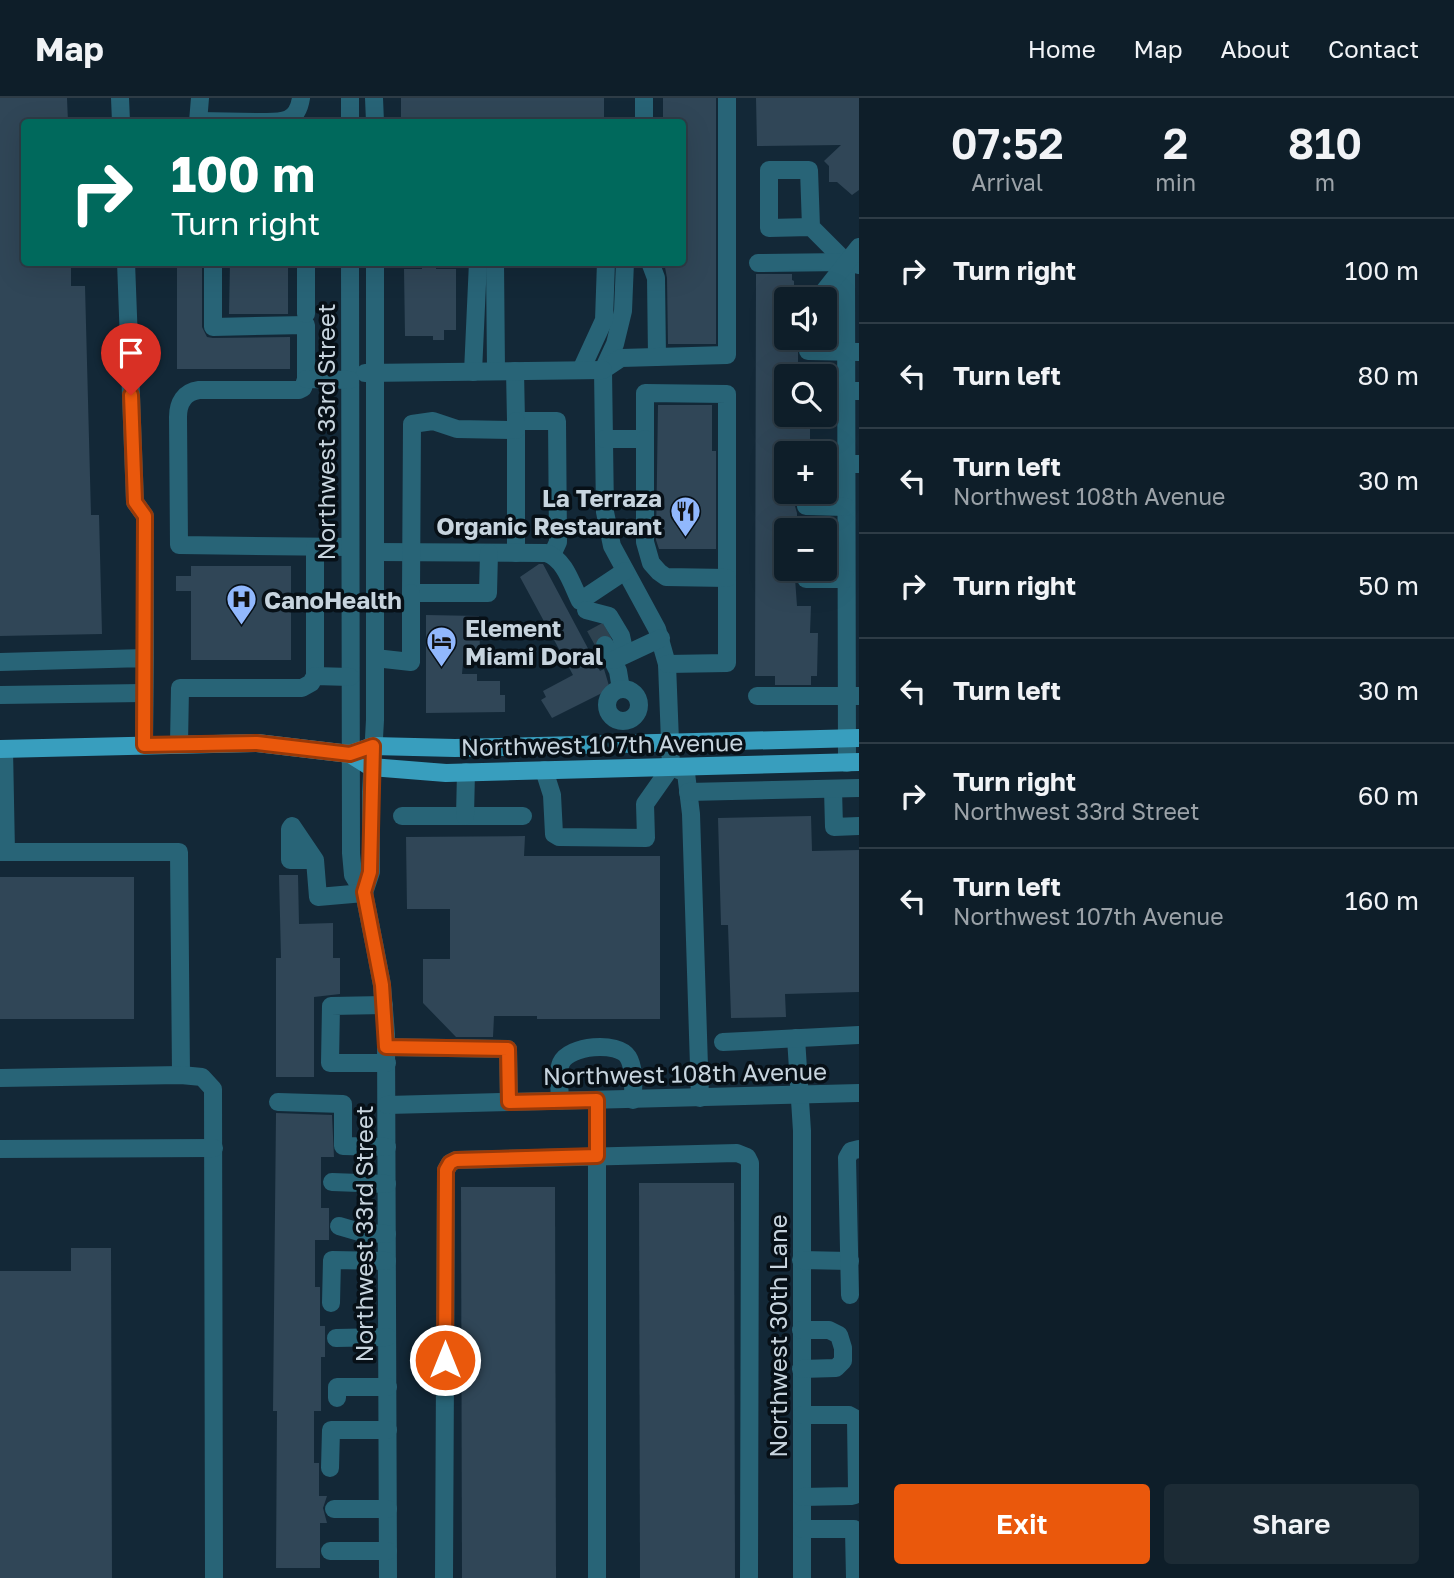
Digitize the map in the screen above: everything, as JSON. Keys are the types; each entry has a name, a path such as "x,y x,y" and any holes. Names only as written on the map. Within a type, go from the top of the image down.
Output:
{"main road":[{"name":"Northwest 107th Avenue","path":"350,754 373,746 448,748 853,738"},
{"name":"Northwest 107th Avenue","path":"2,749 257,743 350,754 371,767 439,772 853,762"}],"street":[{"path":"120,98 121,119"},
{"path":"199,119 200,98"},
{"path":"289,119 299,110 301,98"},
{"path":"350,98 350,119"},
{"path":"374,98 375,119"},
{"path":"643,119 644,98"},
{"path":"306,379 375,373 603,370 621,358 727,355 727,98"},
{"path":"811,227 853,264"},
{"path":"853,762 846,507 853,464 853,264 859,247"},
{"path":"758,263 853,264"},
{"path":"830,287 853,264"},
{"path":"126,266 135,502 145,516 144,745"},
{"path":"214,266 214,327 306,325 306,379 303,388 293,391 198,390 188,393 181,400 178,417 179,545 350,547"},
{"path":"306,266 306,314"},
{"name":"Northwest 33rd Street","path":"350,266 352,870 364,892 384,1005 387,1105 388,1578"},
{"name":"Northwest 33rd Street","path":"364,892 370,872 375,658 375,266"},
{"path":"473,372 478,266"},
{"path":"495,266 496,371"},
{"path":"581,370 604,320 606,266"},
{"path":"544,770 552,795 554,834 559,837 646,838 645,804 671,767 667,664 661,638 612,546 606,521 603,370 615,344 623,311 625,266"},
{"path":"652,266 656,278 657,357"},
{"path":"808,351 853,351"},
{"path":"515,371 516,553"},
{"path":"667,664 727,663 727,578 727,394 645,393 645,542 651,563 666,576 727,578"},
{"path":"375,658 411,662 412,424 433,421 457,429 557,421 558,542 552,555"},
{"path":"604,439 645,439"},
{"path":"806,506 846,507"},
{"path":"179,744 180,688 302,688 311,683 315,676 315,547"},
{"path":"374,552 552,555 561,564 595,626"},
{"path":"411,593 488,593 489,553"},
{"path":"583,605 625,571"},
{"path":"837,579 846,579"},
{"path":"583,605 609,615 621,636 615,653 621,689"},
{"path":"615,653 661,638"},
{"path":"0,662 145,658"},
{"path":"315,676 350,677"},
{"path":"0,695 143,693"},
{"path":"757,696 853,696"},
{"path":"2,749 3,852 179,852 181,1076"},
{"path":"671,767 686,773 688,792 700,1098"},
{"path":"465,816 466,772"},
{"path":"688,792 859,788"},
{"path":"833,789 834,827 859,826"},
{"path":"402,816 523,816"},
{"path":"315,859 318,897 364,892"},
{"path":"384,1005 331,1006 330,1063 386,1055 508,1049 509,1102"},
{"path":"723,1042 859,1035"},
{"name":"Northwest 30th Lane","path":"796,1038 802,1132 802,1578"},
{"path":"560,1101 560,1064 569,1053 608,1047 620,1049 629,1058 633,1073 633,1100"},
{"path":"0,1078 202,1077 213,1089 214,1578"},
{"name":"Northwest 108th Avenue","path":"387,1105 859,1093"},
{"path":"597,1100 597,1578"},
{"path":"278,1102 342,1104 342,1146 387,1147"},
{"path":"0,1149 214,1148"},
{"path":"850,1295 847,1158 851,1151 859,1149"},
{"path":"444,1578 446,1170 450,1163 456,1160 737,1153 747,1157 750,1163 749,1578"},
{"path":"332,1182 387,1184"},
{"path":"339,1226 363,1233 387,1234"},
{"path":"801,1259 850,1261"},
{"path":"331,1303 332,1260 387,1261"},
{"path":"801,1330 829,1331 839,1335 843,1348 843,1361 836,1368 801,1369"},
{"path":"336,1338 387,1337"},
{"path":"337,1398 337,1387 388,1387"},
{"path":"802,1415 849,1415 856,1419 857,1490 855,1495 851,1496 802,1497"},
{"path":"330,1468 331,1430 388,1430"},
{"path":"334,1509 388,1509"},
{"path":"802,1529 854,1530 855,1578"},
{"path":"330,1551 388,1551"}],"building":[{"path":"0,98 67,98 68,119 21,119 21,266 71,266 71,286 85,286 91,515 99,515 102,634 0,636"},
{"path":"401,98 604,98 604,119 401,119"},
{"path":"663,98 716,98 716,344 668,344 665,266 686,266 686,119 663,119"},
{"path":"756,98 859,98 859,190 852,195 837,182 829,182 829,166 824,161 841,145 757,146"},
{"path":"177,266 202,266 202,327 207,337 290,337 290,369 177,369"},
{"path":"230,266 288,266 288,314 229,314"},
{"path":"422,266 436,266 436,269 456,269 456,330 444,330 444,340 433,340 433,336 405,336 404,269 422,269"},
{"path":"756,274 792,274 794,287 774,287 774,350 798,350 798,364 774,364 774,427 810,427 810,441 774,441 774,504 795,504 797,518 774,518 774,581 795,581 797,606 811,606 810,633 818,633 817,676 811,676 811,685 775,685 775,676 755,676"},
{"path":"658,405 712,405 712,451 716,451 716,549 659,549 656,540"},
{"path":"543,564 600,671 604,669 610,689 552,718 541,700 546,697 543,691 573,675 520,577"},
{"name":"CanoHealth","path":"191,566 291,566 291,660 191,660 191,591 176,591 176,576 191,576"},
{"name":"Element Miami Doral","path":"426,615 479,616 480,650 464,651 462,674 477,674 477,681 500,681 500,695 505,695 505,712 426,713"},
{"path":"811,816 812,851 859,850 859,992 785,994 786,1017 731,1018 728,925 721,925 718,818"},
{"path":"525,836 524,856 660,856 660,1019 537,1019 537,1016 494,1016 493,1037 456,1037 423,1003 423,959 450,959 450,909 407,909 406,837"},
{"path":"279,875 298,875 299,924 333,923 333,958 340,958 340,994 314,997 314,1077 276,1077 276,958 281,958"},
{"path":"0,877 134,877 134,1019 0,1019"},
{"path":"276,1113 332,1115 334,1157 321,1157 321,1208 329,1208 329,1240 315,1240 315,1287 320,1287 320,1326 325,1326 325,1357 321,1357 321,1411 314,1411 314,1463 319,1463 319,1496 327,1496 323,1508 327,1523 320,1523 320,1568 276,1568 277,1411 273,1411"},
{"path":"639,1183 734,1183 735,1578 640,1578"},
{"path":"461,1187 555,1187 556,1578 462,1578"},
{"path":"71,1248 111,1248 112,1578 0,1578 0,1271 71,1271"}],"tunnel":[{"path":"595,627 605,645"}],"place":[{"name":"La Terraza Organic Restaurant","path":"685,538"},
{"name":"CanoHealth","path":"241,626"},
{"name":"Element Miami Doral","path":"442,668"}],"route":[{"path":"131,395 135,502 145,516 144,745 257,743 350,754 373,746 370,872 364,892 382,985 386,1047 508,1049 509,1102 597,1100 597,1156 456,1160 450,1163 446,1170 445,1360"}]}
